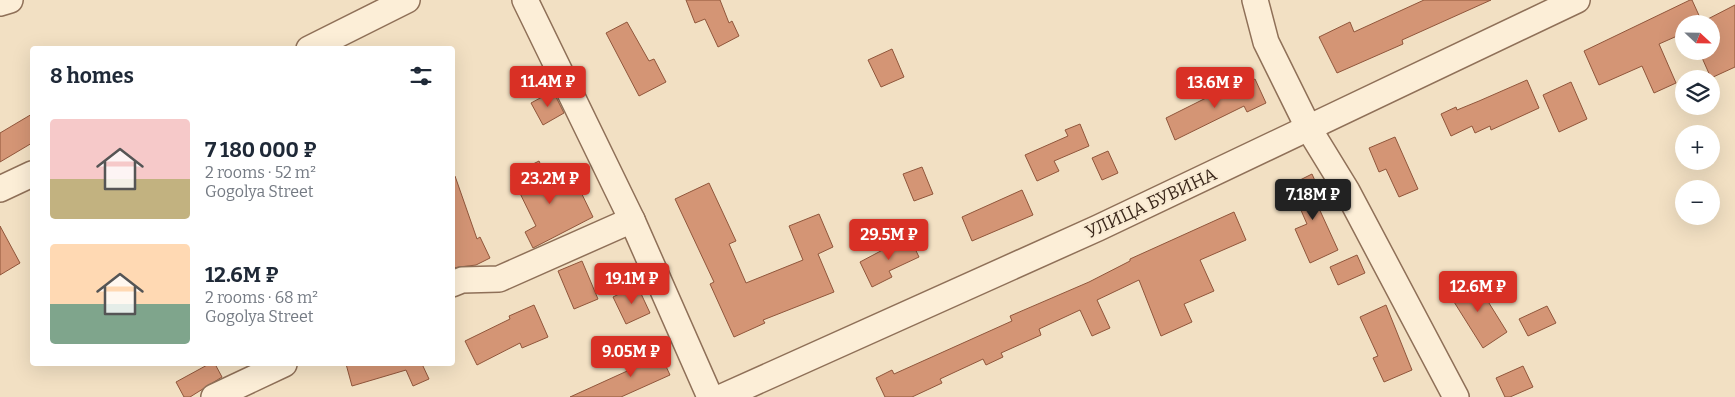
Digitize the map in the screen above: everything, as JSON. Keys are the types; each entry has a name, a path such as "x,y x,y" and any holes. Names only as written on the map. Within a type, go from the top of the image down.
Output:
{"street":[{"path":"0,4 10,0"},
{"path":"315,46 407,0"},
{"path":"525,0 632,220 710,397"},
{"path":"1255,0 1266,42 1309,129 1348,190 1456,397"},
{"name":"УЛИЦА БУВИНА","path":"722,397 1098,228 1577,0"},
{"path":"0,189 30,175"},
{"path":"455,283 462,280 499,279 632,220"},
{"path":"214,397 280,366"}],"building":[{"path":"686,0 720,0 729,23 732,21 739,36 718,47 705,19 695,23"},
{"path":"1424,0 1491,0 1402,40 1403,44 1337,73 1319,37 1350,22 1354,32"},
{"path":"1690,0 1692,0 1699,15 1675,15 1675,37 1659,44 1675,83 1654,93 1642,66 1599,85 1584,51"},
{"path":"1735,5 1735,67 1720,74 1720,70 1707,70 1703,60 1720,60 1720,15 1716,15"},
{"path":"627,22 649,61 654,59 666,82 639,96 606,33"},
{"path":"892,49 904,77 881,87 868,60"},
{"path":"1255,79 1266,103 1247,112 1244,106 1175,140 1166,118 1214,94 1216,97"},
{"path":"1527,80 1539,108 1491,130 1490,126 1475,133 1472,126 1451,136 1441,114 1456,107 1457,110"},
{"path":"1571,82 1587,119 1559,132 1543,95"},
{"path":"553,91 564,113 543,125 531,103"},
{"path":"30,115 30,144 0,162 0,133"},
{"path":"1080,124 1089,146 1054,161 1059,171 1037,181 1025,155 1068,136 1065,130"},
{"path":"1395,137 1418,189 1399,197 1386,169 1379,172 1369,148"},
{"path":"1108,151 1118,173 1102,180 1092,158"},
{"path":"539,161 554,193 576,182 593,217 533,248 525,232 536,226 511,175"},
{"path":"922,167 933,194 914,201 903,174"},
{"path":"1312,174 1324,201 1317,204 1338,250 1310,263 1295,229 1307,224 1290,185"},
{"path":"455,176 477,239 480,237 490,258 476,265 455,268"},
{"path":"709,183 736,241 729,244 746,283 803,260 789,226 819,214 833,247 818,254 834,292 763,320 765,323 734,337 710,284 714,282 675,199"},
{"path":"1022,190 1033,215 972,241 962,217"},
{"path":"1234,212 1246,240 1200,260 1214,291 1184,304 1192,322 1161,336 1139,280 1097,300 1110,328 1092,336 1080,310 1039,329 1041,335 1001,353 1003,357 986,365 983,359 940,379 942,383 912,397 885,397 876,378 892,370 894,374 1012,321 1010,316 1089,282 1130,261 1130,259"},
{"path":"0,226 20,263 0,275"},
{"path":"909,236 919,257 889,271 892,277 872,287 860,262"},
{"path":"1357,255 1365,273 1338,285 1330,267"},
{"path":"582,261 598,299 574,309 558,271"},
{"path":"1474,279 1507,332 1483,348 1449,294"},
{"path":"637,285 650,313 626,324 613,297"},
{"path":"534,305 548,337 522,348 520,343 477,365 465,341 510,319 509,316"},
{"path":"1386,305 1412,370 1384,382 1373,358 1378,356 1360,317"},
{"path":"1547,306 1556,323 1528,336 1519,319"},
{"path":"658,349 670,375 621,397 570,397 636,367 633,361"},
{"path":"205,366 216,366 222,377 190,397 184,397 176,382"},
{"path":"347,366 423,366 429,379 413,386 406,370 352,386"},
{"path":"1523,366 1533,387 1510,397 1505,397 1496,378"}]}
